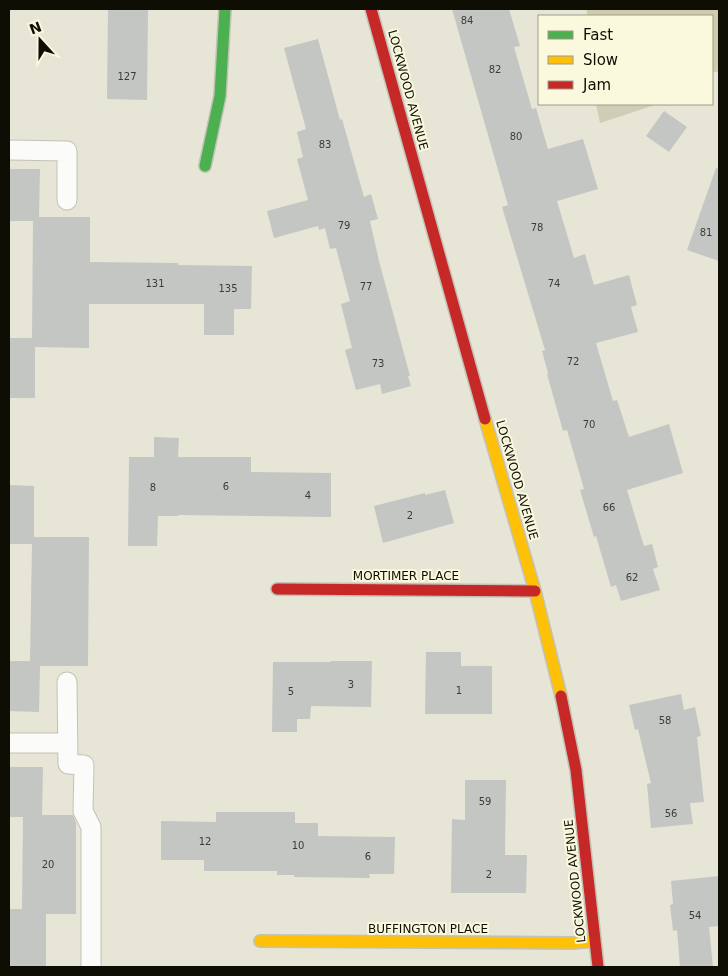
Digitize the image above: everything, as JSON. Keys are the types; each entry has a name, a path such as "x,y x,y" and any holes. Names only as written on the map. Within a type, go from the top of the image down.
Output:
{"street":[{"path":"205,166 220,96 225,9"},
{"name":"LOCKWOOD AVENUE","path":"371,9 466,355 535,591 558,680 576,770 598,967"},
{"name":"MORTIMER PLACE","path":"277,589 535,591"},
{"name":"BUFFINGTON PLACE","path":"260,941 562,943 595,941"}],"lane":[{"path":"9,150 67,151 67,200"},
{"path":"67,682 68,764 84,765 83,811 91,827 90,967"},
{"path":"9,743 67,743"}],"shaded area":[{"path":"586,9 719,9 719,71 713,73 713,15 588,15"},
{"path":"596,105 655,105 600,123"}],"building":[{"path":"108,9 148,9 147,100 107,99"},
{"path":"452,9 509,9 520,46 514,47 532,109 536,108 548,149 583,139 598,189 557,201 574,258 585,254 594,285 629,275 637,305 631,307 638,332 596,343 613,401 617,400 629,437 669,424 683,473 627,490 644,546 652,544 658,567 653,569 660,590 621,601 616,585 611,587 580,490 584,489 567,430 563,431 547,374 542,351 545,350 502,207 508,205"},
{"path":"318,39 340,120 342,119 364,197 371,194 378,219 370,221 410,376 408,376 411,386 382,394 380,384 356,390 345,350 352,348 341,304 350,301 336,248 330,249 325,228 319,230 318,226 274,238 267,211 308,200 297,159 303,157 297,132 306,129 284,48"},
{"path":"664,111 687,127 669,152 646,136"},
{"path":"716,168 719,169 719,261 687,250"},
{"path":"9,169 40,169 39,217 90,217 90,262 252,266 251,309 234,309 234,335 204,335 204,304 89,304 89,348 35,347 35,398 9,398 9,338 32,338 33,221 9,221"},
{"path":"154,437 179,438 178,457 251,457 251,472 331,473 331,517 158,516 157,546 128,546 129,457 154,457"},
{"path":"9,485 34,486 34,537 89,537 88,666 40,666 39,712 9,711 9,661 30,661 32,544 9,544"},
{"path":"445,490 454,523 383,543 374,506"},
{"path":"426,652 461,652 461,666 492,666 492,714 425,714"},
{"path":"372,661 371,707 311,706 310,719 297,719 297,732 272,732 273,662"},
{"path":"681,694 684,710 695,707 701,736 697,737 704,802 690,803 693,824 651,828 647,784 651,783 638,729 635,730 629,705"},
{"path":"9,767 43,767 42,815 73,815 76,823 76,914 46,914 46,967 9,967 9,909 22,909 23,817 9,817"},
{"path":"465,780 506,780 505,855 527,855 526,893 451,893 452,819 465,820"},
{"path":"216,812 295,812 295,823 318,823 318,836 395,837 394,874 369,874 370,878 294,877 294,875 277,875 277,871 204,871 204,860 161,860 161,821 216,822"},
{"path":"719,876 719,926 709,927 713,967 680,967 677,930 673,931 670,905 673,904 671,881"}],"traffic: fast":[{"path":"205,166 220,96 225,9"}],"traffic: slow":[{"path":"485,419 535,591 561,696"},
{"path":"260,941 572,943 595,941"}],"traffic: jam":[{"path":"371,9 485,419"},
{"path":"277,589 535,591"},
{"path":"561,696 576,770 598,967"}]}
